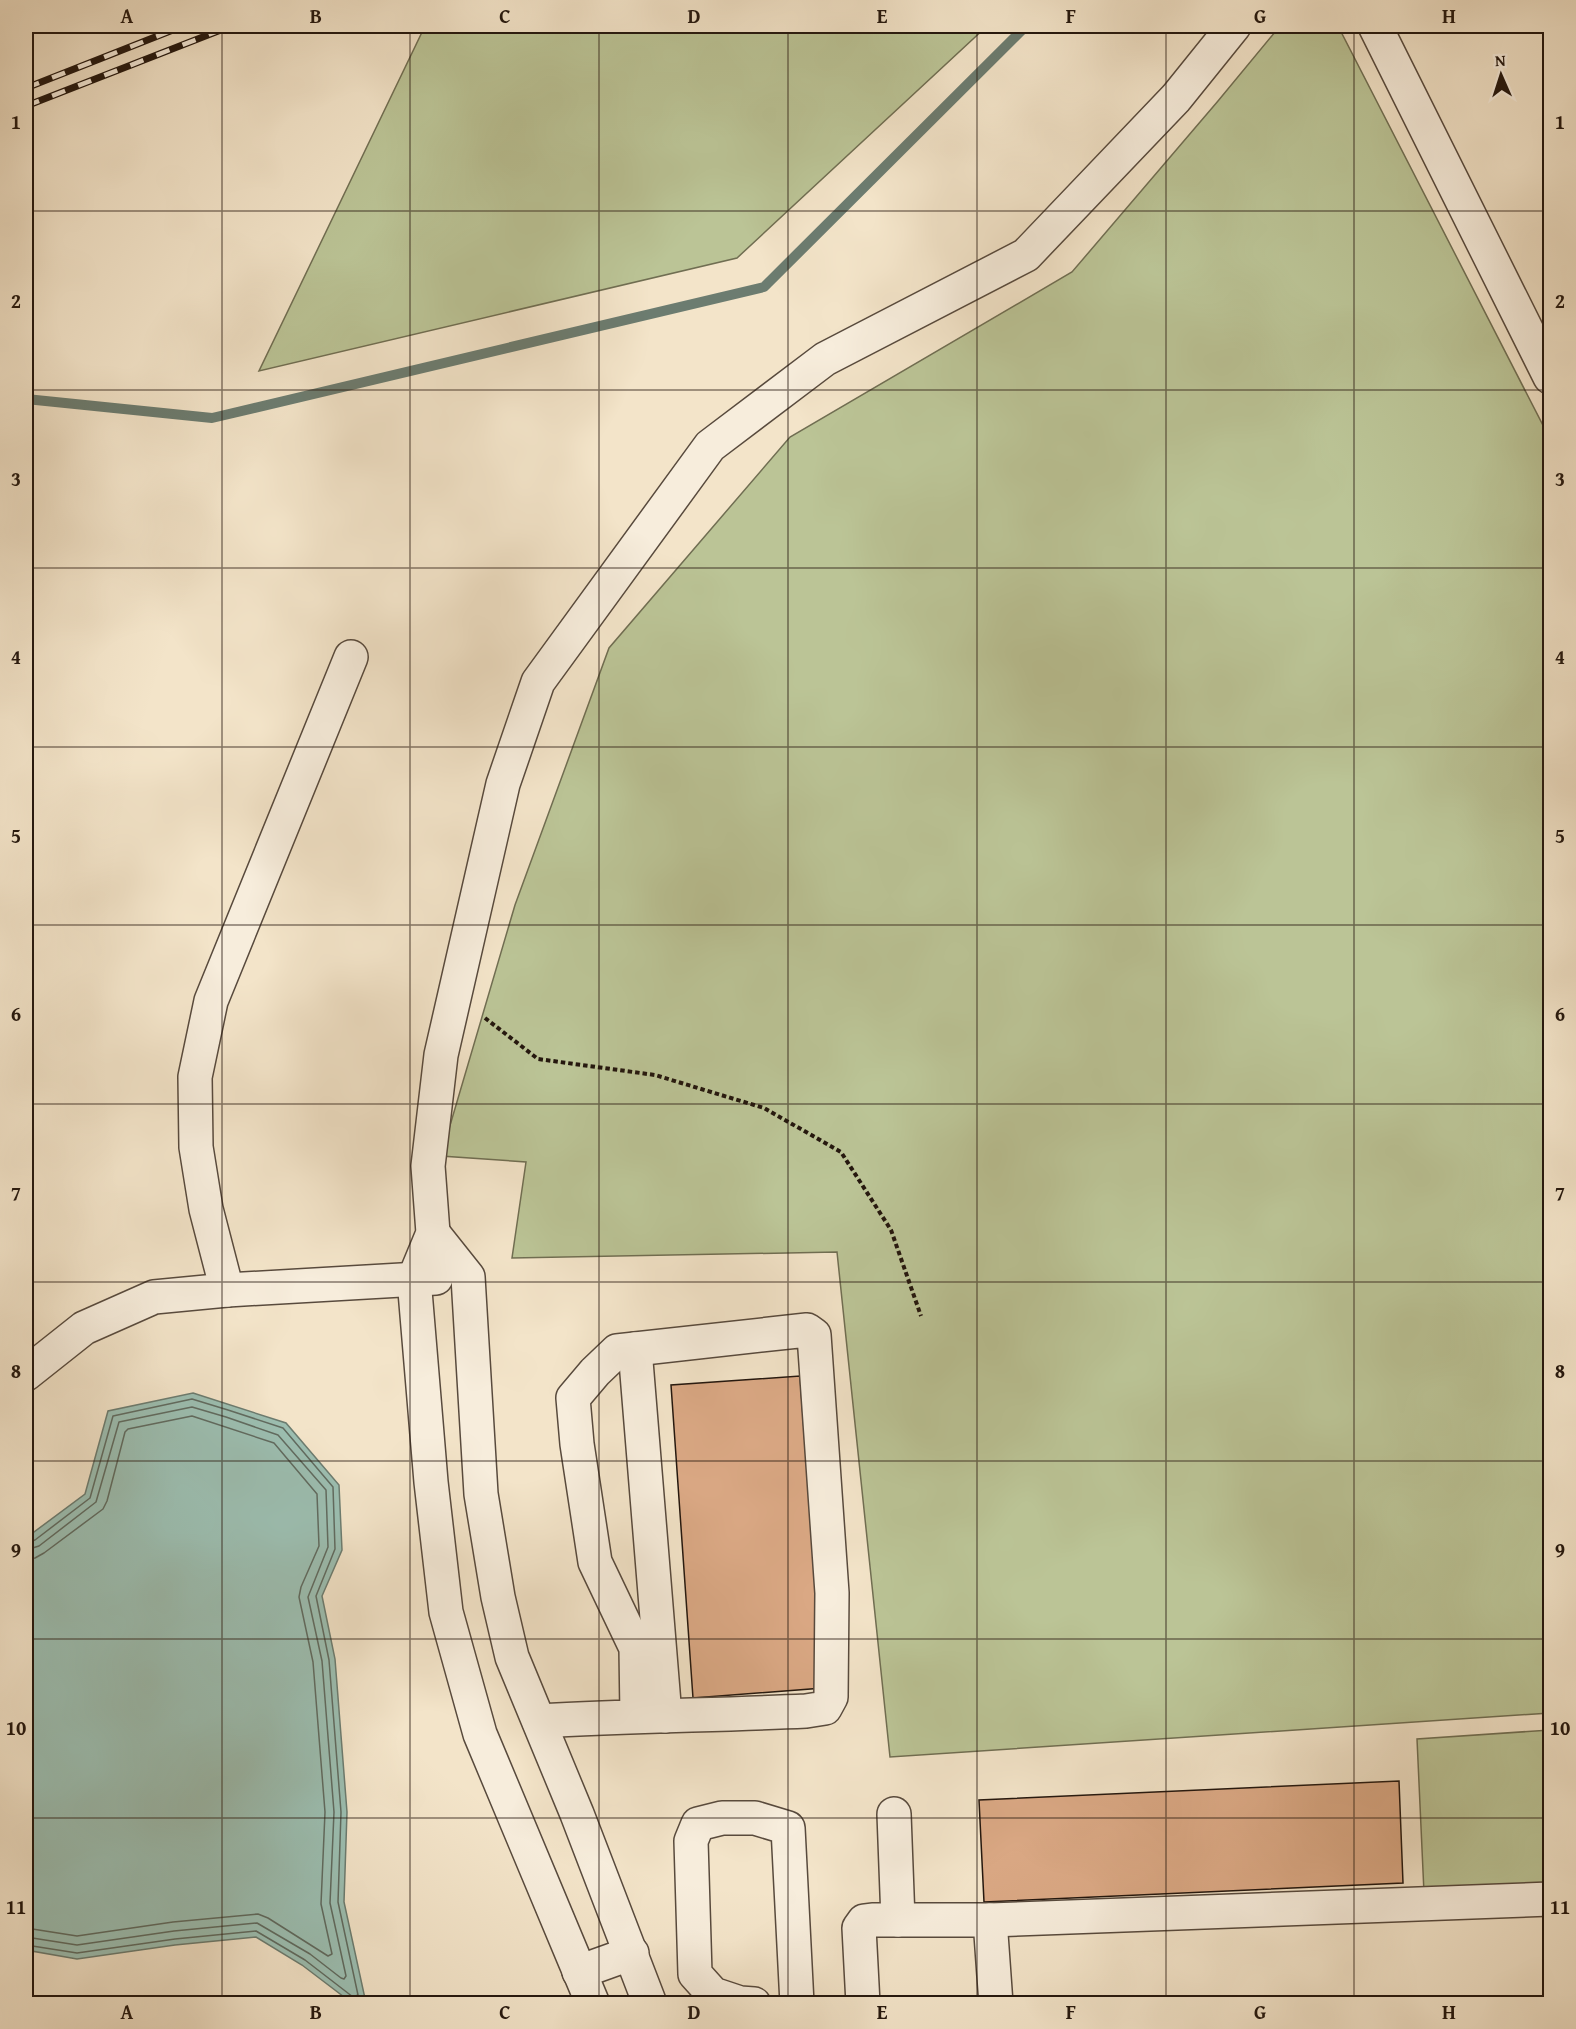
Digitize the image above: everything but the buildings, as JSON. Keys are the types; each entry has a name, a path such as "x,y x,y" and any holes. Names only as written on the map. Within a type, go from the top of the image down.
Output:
{"street":[{"path":"593,2004 480,1734 446,1612 431,1482 414,1279 433,1233 428,1166 441,1055 503,784 538,682 710,446 825,359 1026,255 1176,98 1234,26"},
{"path":"1375,26 1551,377"},
{"path":"227,1290 206,1209 195,1147 195,1077 211,1001 351,657"},
{"path":"433,1233 468,1277 483,1505 498,1598 512,1657 632,1953 650,2004"},
{"path":"26,1374 84,1328 154,1297 227,1290 468,1277"},
{"path":"539,1721 806,1711 825,1708 831,1697 832,1593 814,1335 807,1330 617,1351 573,1398 577,1444 595,1562 636,1648 651,1716"},
{"path":"635,1349 651,1716"},
{"path":"894,1814 898,1920"},
{"path":"754,2004 740,2003 713,1994 695,1974 691,1840 699,1824 722,1818 755,1818 788,1828 797,2004"},
{"path":"864,2004 859,1928 864,1922 872,1920 990,1920 1551,1899"},
{"path":"990,1920 996,2004"},
{"path":"579,1972 632,1953"}],"path":[{"path":"456,991 496,1027 538,1059 655,1076 764,1108 841,1152 891,1230 921,1316"}],"green space":[{"path":"425,26 987,26 737,258 259,371"},
{"path":"1280,26 1338,26 1550,439 1550,1713 890,1757 837,1252 512,1258 526,1162 441,1156 515,905 609,648 790,437 1072,272"},
{"path":"1550,1730 1550,1883 1424,1893 1417,1739"}],"water":[{"path":"193,1393 286,1423 339,1485 342,1550 322,1596 335,1659 347,1812 344,1902 366,2003 352,2003 302,1965 256,1937 175,1945 77,1959 26,1950 26,1538 85,1494 108,1411"}],"waterway":[{"path":"26,399 212,418 764,287 1026,26"}],"railway":[{"path":"26,88 183,26"},
{"path":"26,106 231,26"}]}
